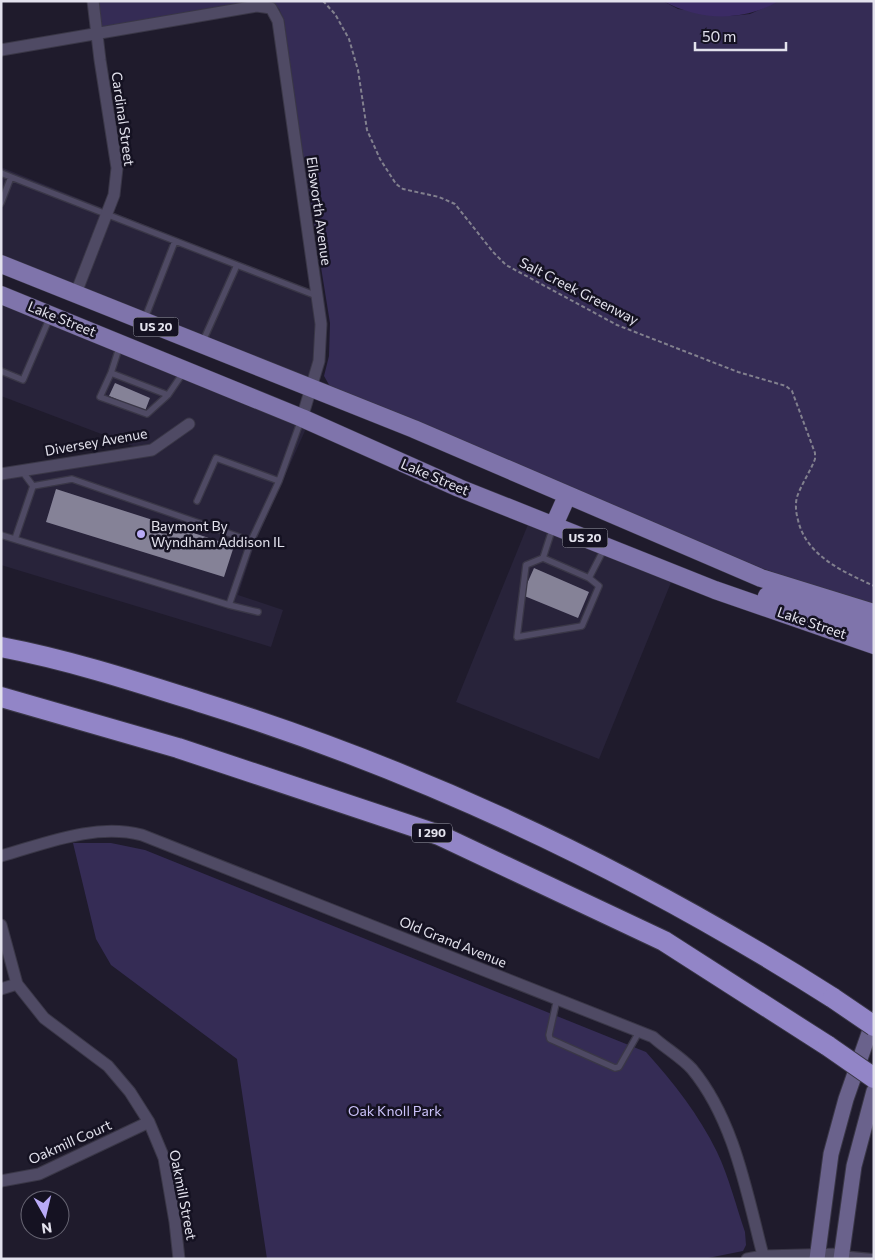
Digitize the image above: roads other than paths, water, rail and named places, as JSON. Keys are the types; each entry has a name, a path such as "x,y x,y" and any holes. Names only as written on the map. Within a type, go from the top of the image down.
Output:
{"highway":[{"path":"1,640 28,652"},
{"path":"1,647 28,652 150,686 252,718 360,756 440,788 546,837 642,885 749,945 874,1026"},
{"name":"I 290","path":"5,699 178,748 439,835 664,942 828,1046 874,1078"}],"main road":[{"name":"Lake Street","path":"1,264 76,293 201,346 414,429 761,578 874,612"},
{"name":"Lake Street","path":"1,295 302,418 459,488 715,590 874,645"},
{"path":"554,525 567,496"},
{"path":"715,590 752,591 874,629"},
{"path":"817,1257 830,1154 874,1019"},
{"path":"841,1256 854,1166 874,1092"}],"street":[{"name":"Cardinal Street","path":"76,293 114,195 117,168 97,34 94,1"},
{"name":"Ellsworth Avenue","path":"97,34 257,6 271,8 278,21 321,334 319,361 302,418"},
{"path":"1,50 97,34"},
{"name":"Diversey Avenue","path":"1,474 152,450 190,424"},
{"name":"Old Grand Avenue","path":"1,856 95,831 128,831 653,1038 691,1068 718,1107 734,1149 764,1257"},
{"name":"Oakmill Street","path":"1,925 17,984 44,1018 108,1066 130,1092 149,1122 164,1158 176,1222 179,1259"},
{"path":"1,989 17,984"},
{"name":"Oakmill Court","path":"1,1181 39,1174 149,1122"},
{"path":"747,1259 841,1256"}],"lane":[{"path":"1,173 317,296"},
{"path":"1,203 11,177"},
{"path":"143,322 175,241"},
{"path":"201,346 238,265"},
{"path":"1,370 23,380 51,315"},
{"path":"121,343 111,373 100,397 147,414 168,395 184,371"},
{"path":"111,373 168,395"},
{"path":"229,605 251,541 278,481 302,418"},
{"path":"197,501 216,458 278,481"},
{"path":"22,471 32,486"},
{"path":"32,486 72,479 251,541"},
{"path":"15,539 32,486"},
{"path":"543,558 554,525"},
{"path":"1,535 229,605 258,612"},
{"path":"589,578 605,546"},
{"path":"543,558 589,578 599,586 582,626 517,637 526,565 543,558"},
{"path":"557,999 549,1035 550,1040 615,1068 619,1068 639,1032"},
{"path":"841,1256 874,1256"}],"place":[{"name":"Baymont By Wyndham Addison IL","path":"141,534"}],"park label":[{"name":"Oak Knoll Park","path":"395,1111"}]}
